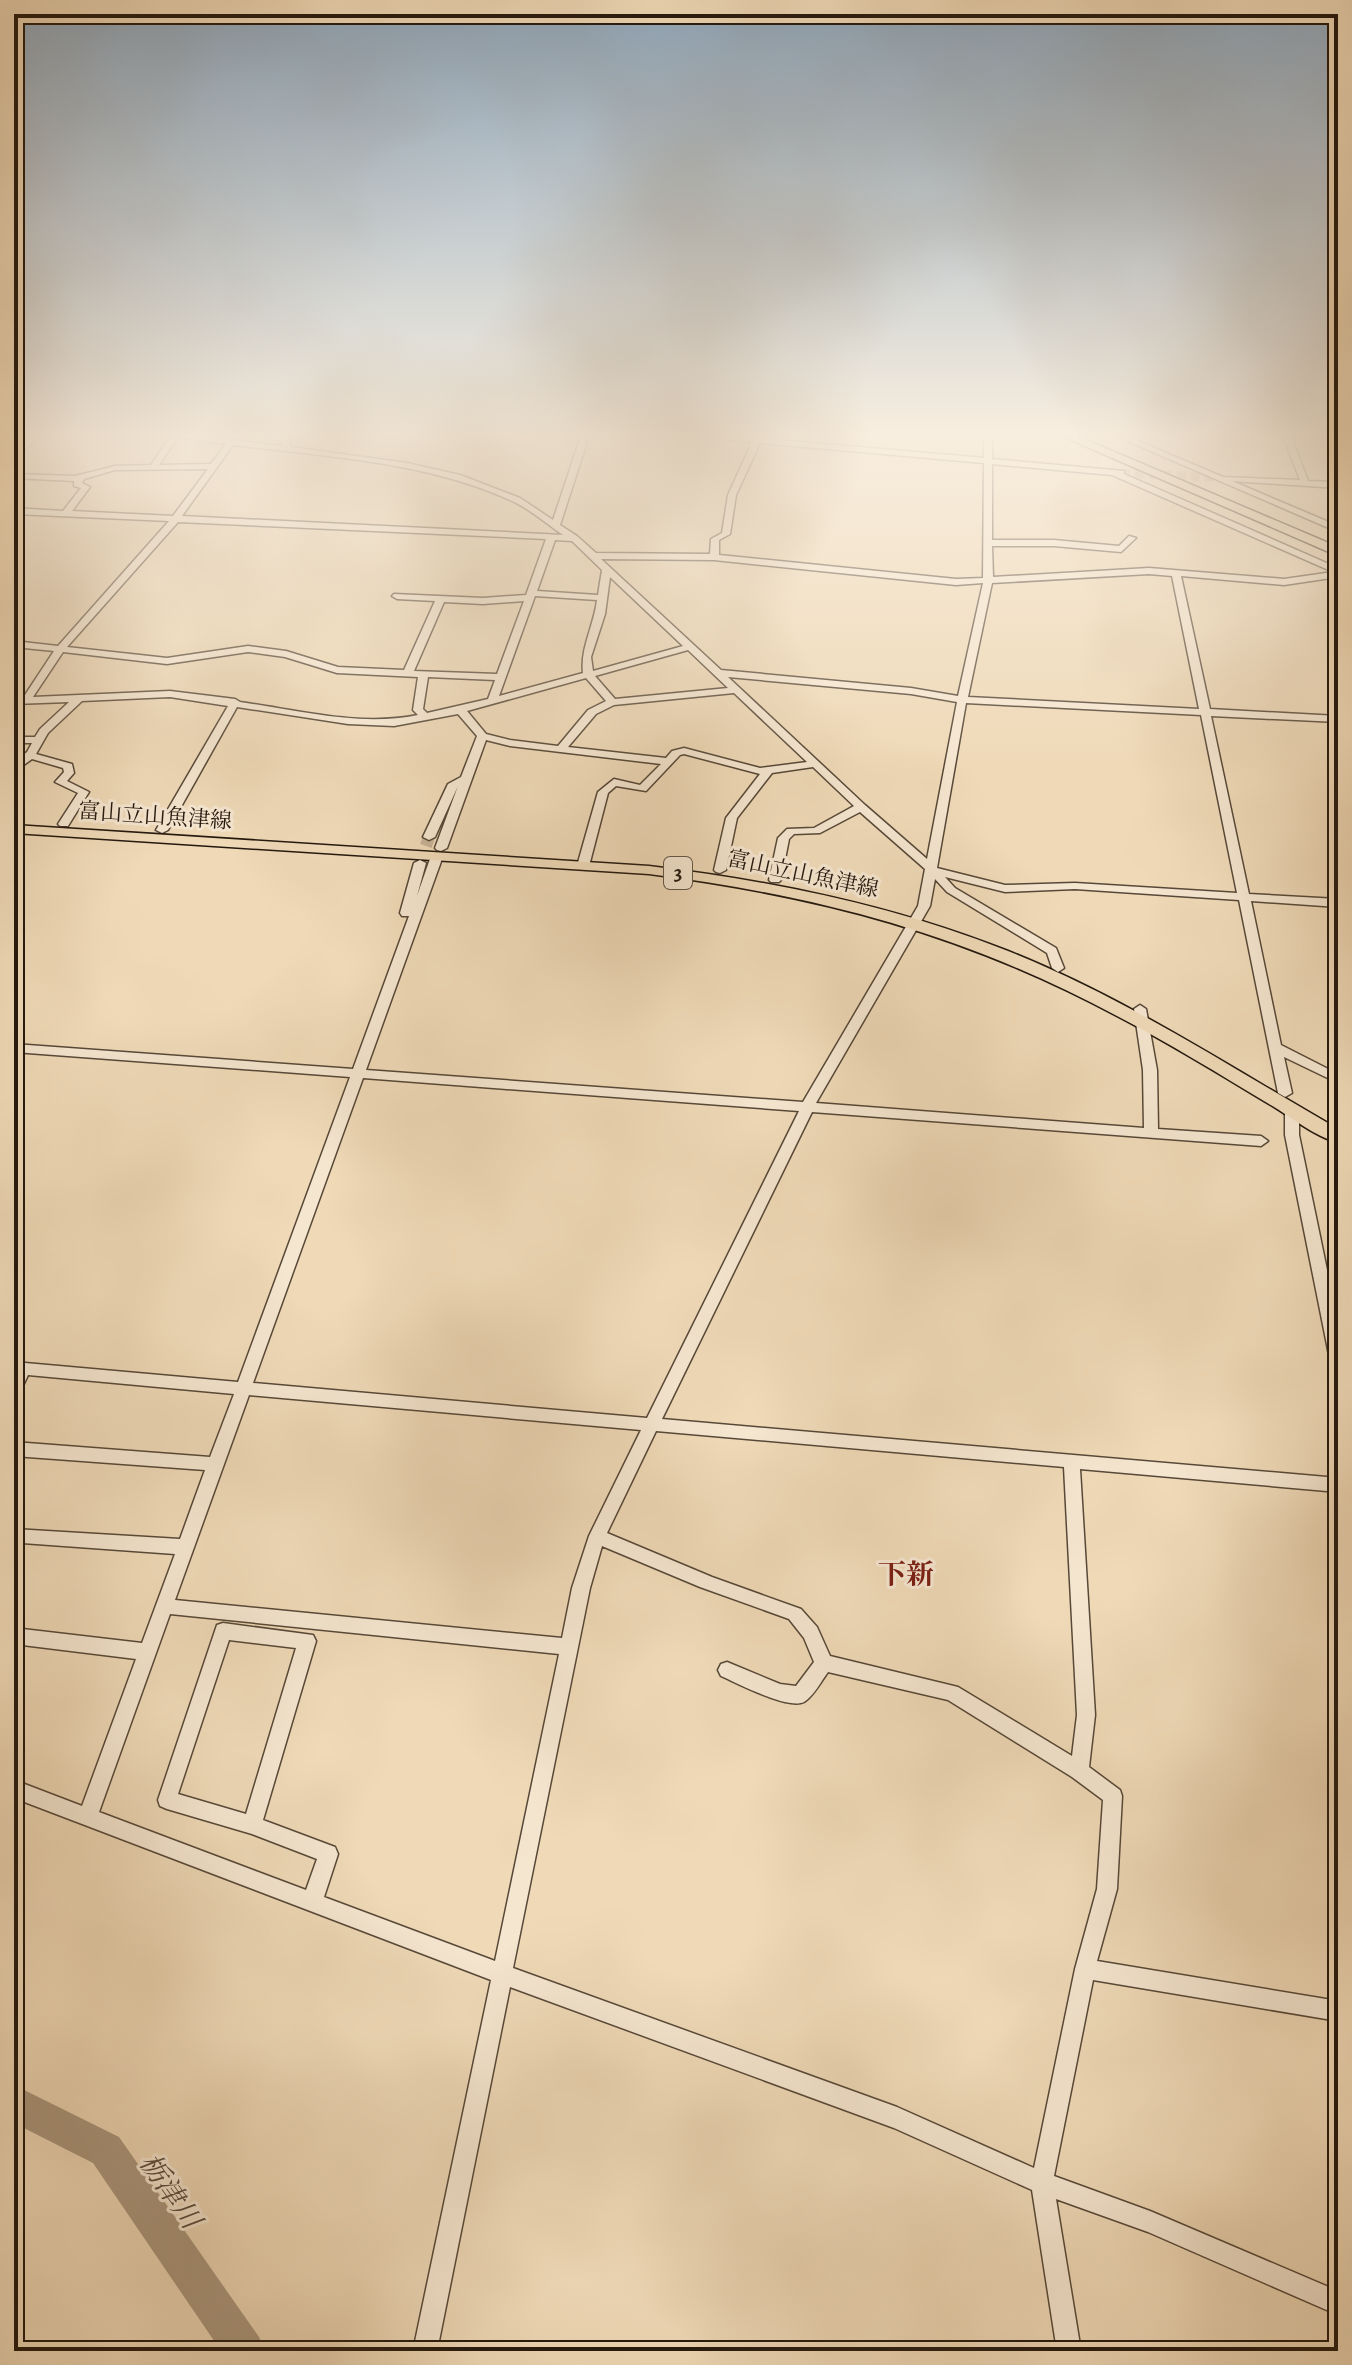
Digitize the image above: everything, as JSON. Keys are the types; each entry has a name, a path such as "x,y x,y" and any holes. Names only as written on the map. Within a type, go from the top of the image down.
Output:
{"highway":[{"path":"1318,543 1338,552"}],"main road":[{"name":"富山立山魚津線","path":"14,820 436,847 584,861 715,877 918,920 1141,1015 1338,1137"},
{"name":"富山立山魚津線","path":"14,829 436,847"},
{"name":"富山立山魚津線","path":"584,861 720,870 775,880 918,920 1058,968 1338,1124"}],"street":[{"path":"26,700 62,647 153,543"},
{"path":"493,700 549,543"},
{"path":"580,543 965,902 1052,951 1058,968"},
{"path":"714,557 715,543"},
{"path":"425,2351 569,1647 597,1536 808,1106 918,920 932,869 962,700 988,581 989,543"},
{"path":"1072,543 1121,549"},
{"path":"1104,574 1127,543"},
{"path":"1274,543 1338,572"},
{"path":"593,556 714,557 956,582 1176,573 1266,582 1338,572"},
{"path":"606,571 586,657 588,674 612,702"},
{"path":"1176,573 1285,1093"},
{"path":"397,596 602,598"},
{"path":"408,673 441,598"},
{"path":"14,644 167,661 248,649 286,654 337,670 501,677"},
{"path":"14,701 170,694 370,723 426,718 460,710 690,647"},
{"path":"718,673 911,691 962,700 1338,719"},
{"path":"423,674 418,710 426,718"},
{"path":"561,749 592,712 612,702 734,690"},
{"path":"14,779 33,756 36,740 79,698"},
{"path":"162,830 235,702"},
{"path":"460,710 482,736 510,743 669,762"},
{"path":"87,1818 358,1074 436,847 482,736"},
{"path":"14,740 36,740"},
{"path":"584,861 603,792 614,782 642,789 676,753 684,751 768,771 815,764"},
{"path":"14,769 33,756"},
{"path":"33,756 68,766 69,773 60,782 84,792 64,824"},
{"path":"720,870 732,818 768,771"},
{"path":"775,880 784,838 791,831 816,831 861,807"},
{"path":"407,932 403,924 420,863"},
{"path":"932,869 1005,889 1075,886 1338,903"},
{"path":"1141,1015 1150,1070 1151,1133"},
{"path":"14,1048 1261,1141"},
{"path":"1276,1048 1338,1079"},
{"path":"1292,1110 1292,1135 1338,1360"},
{"path":"14,1388 19,1369 1338,1485"},
{"path":"14,1449 215,1464"},
{"path":"1072,1463 1086,1715 1079,1771"},
{"path":"597,1536 706,1582 795,1614 811,1633 824,1663"},
{"path":"15,1537 185,1547"},
{"path":"163,1606 569,1647"},
{"path":"252,1825 307,1641 223,1631 167,1800 252,1825 328,1854 312,1903"},
{"path":"14,1636 146,1652"},
{"path":"824,1663 952,1693 1079,1771 1113,1796 1107,1889 1085,1969 1042,2183 1069,2351"},
{"path":"727,1670 779,1692 800,1695 824,1663"},
{"path":"14,1789 501,1974 897,2118 1042,2183 1150,2222 1338,2303"},
{"path":"1085,1969 1338,2011"}],"waterway":[{"name":"栃津川","path":"14,2103 106,2150 245,2351"}],"tunnel":[{"path":"420,863 429,837"}],"district":[{"name":"下新","path":"906,1575"}]}
